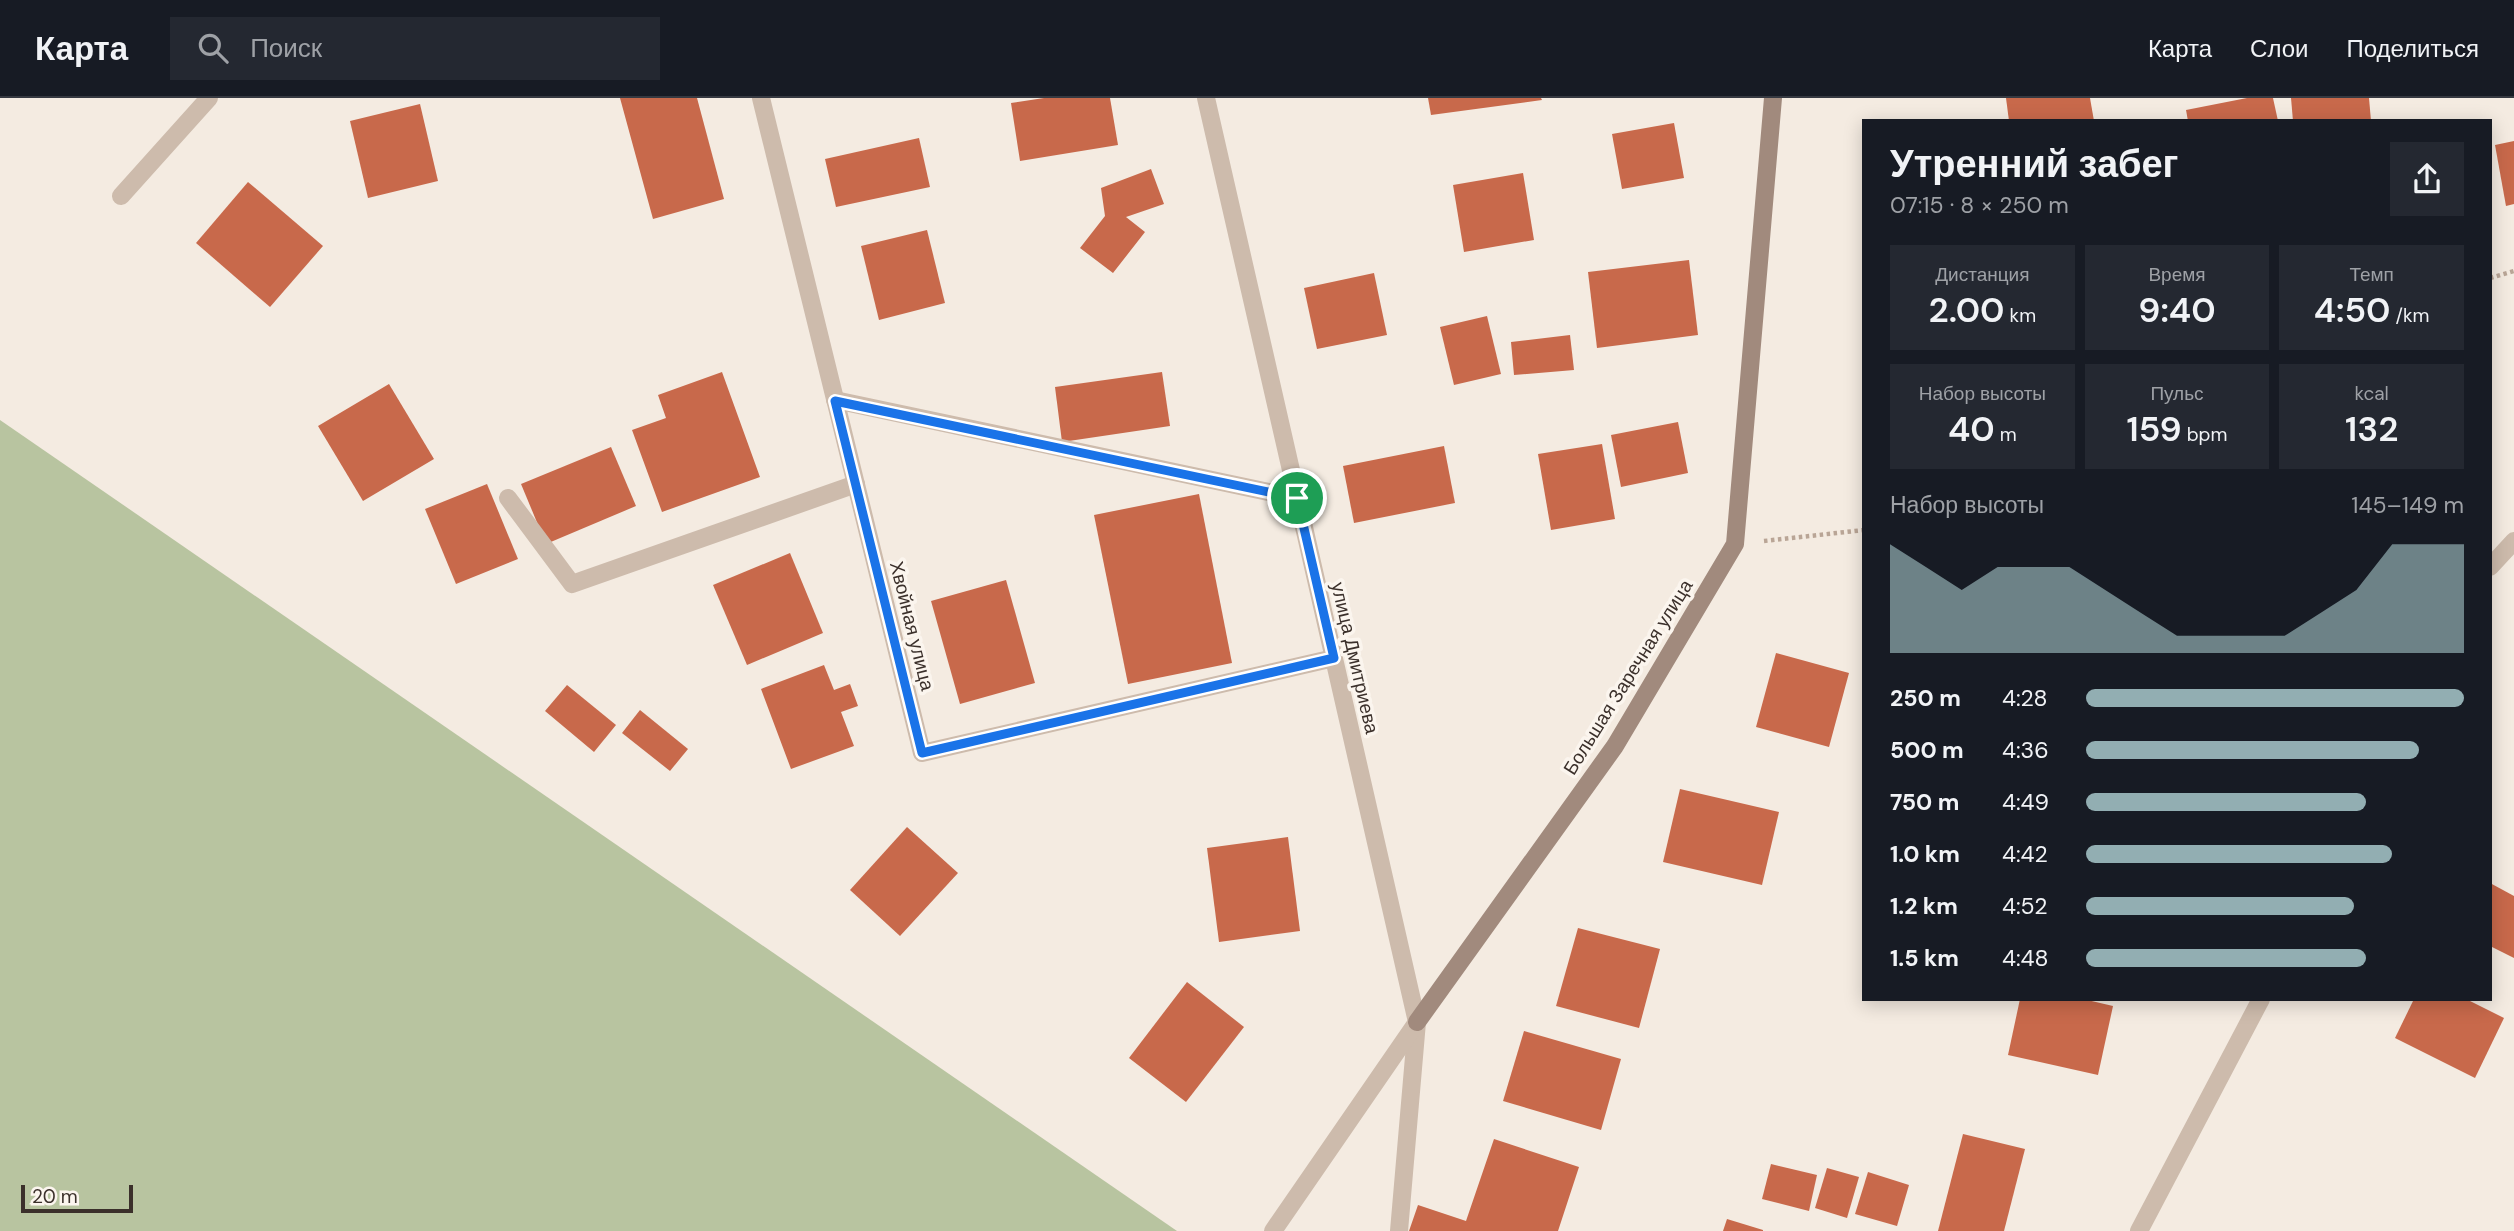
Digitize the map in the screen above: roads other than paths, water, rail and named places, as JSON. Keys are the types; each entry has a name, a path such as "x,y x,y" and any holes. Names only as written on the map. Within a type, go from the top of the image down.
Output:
{"street":[{"path":"121,196 208,98"},
{"name":"Хвойная улица","path":"761,98 922,753 1334,658"},
{"name":"улица Дмитриева","path":"1206,98 1417,1022 1399,1231"},
{"name":"Большая Заречная улица","path":"1273,1231 1417,1022 1615,746 1735,544 1773,98"},
{"path":"835,401 1297,498"},
{"path":"508,498 572,584 856,484"},
{"path":"2492,565 2514,541"},
{"path":"2139,1231 2261,1001"}]}
